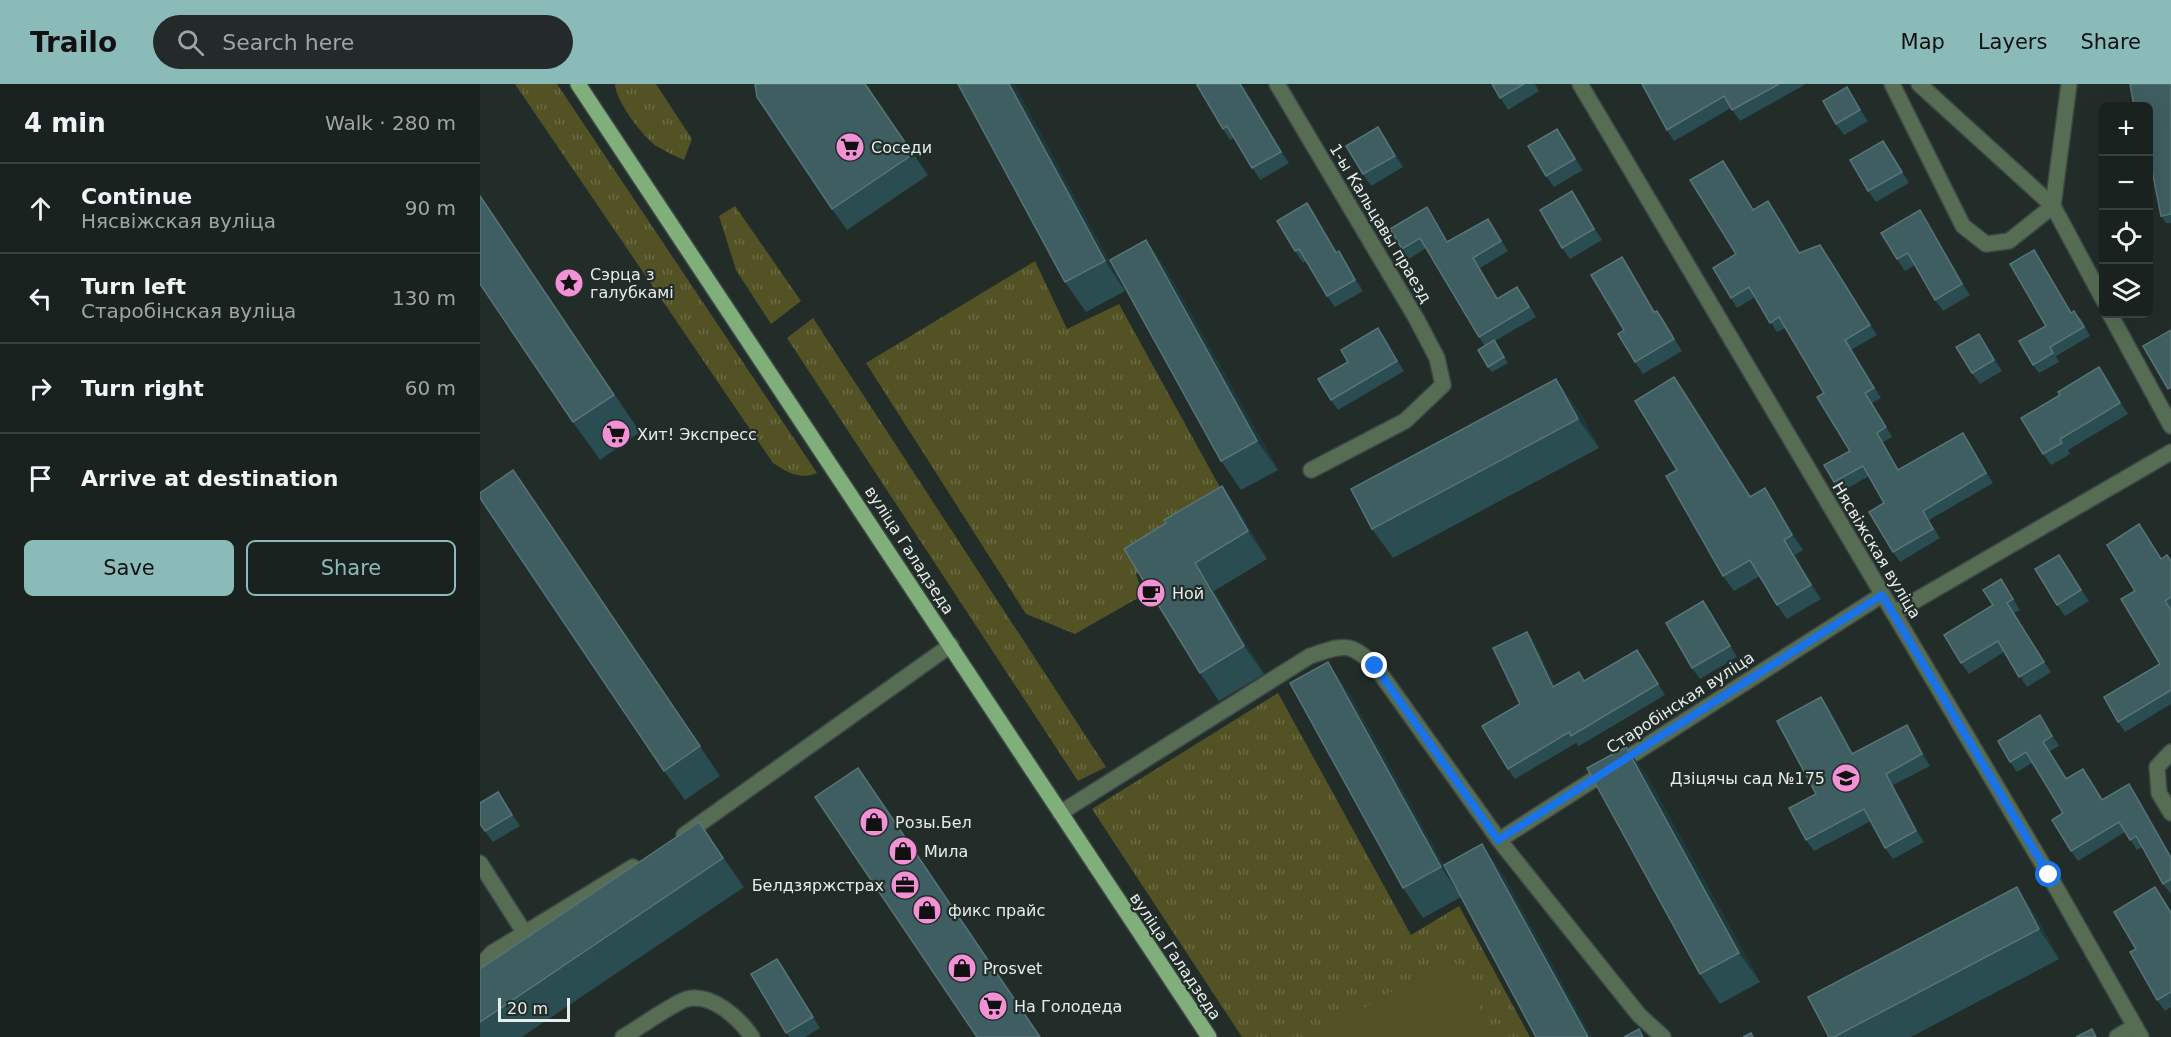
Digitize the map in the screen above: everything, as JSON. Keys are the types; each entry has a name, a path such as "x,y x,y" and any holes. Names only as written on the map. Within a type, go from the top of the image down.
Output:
{"main road":[{"name":"вуліца Галадзеда","path":"578,84 1209,1037"}],"street":[{"name":"1-ы Кальцавы праезд","path":"1277,84 1416,318 1437,358 1443,385 1405,421 1311,470"},
{"name":"Нясвіжская вуліца","path":"1580,84 1894,613 2138,1032"},
{"path":"1892,84 1963,226 1986,244 2009,241 2053,207 2070,84"},
{"path":"1919,84 2053,207 2099,293"},
{"path":"2112,318 2171,426"},
{"path":"1894,613 2171,452"},
{"name":"Старобінская вуліца","path":"1498,840 1882,595"},
{"path":"673,844 951,645"},
{"path":"1060,813 1310,656 1337,647 1357,649 1375,666 1498,840 1632,1006 1663,1037"},
{"path":"2171,752 2157,767 2159,793 2171,813"},
{"path":"480,966 492,953 524,932 643,861"},
{"path":"480,863 524,932"},
{"path":"623,1037 688,999 715,1002 744,1026 752,1037"},
{"path":"2117,1037 2138,1032"}],"green space":[{"path":"515,84 557,84 817,473 800,476 773,463"},
{"path":"615,84 656,84 692,139 684,160 658,147 645,136 625,109"},
{"path":"735,206 801,301 771,324 736,270 719,216"},
{"path":"1035,261 1067,329 1119,304 1227,500 1136,574 1143,595 1075,634 1026,614 866,363"},
{"path":"813,318 1106,767 1078,781 787,338"},
{"path":"1278,693 1411,935 1459,906 1530,1037 1242,1037 1092,809"},
{"path":"1452,957 1496,1037 1313,1037"}],"building":[{"name":"Соседи","path":"755,84 865,84 913,154 832,209 757,97"},
{"path":"958,84 1009,84 1105,261 1065,282"},
{"path":"1240,84 1281,152 1252,168 1227,126 1223,129 1197,85"},
{"path":"1492,84 1524,84 1500,98"},
{"path":"1642,84 1779,84 1732,110 1724,96 1667,130"},
{"path":"2130,84 2171,84 2171,214 2161,216 2153,175 2153,102 2133,102"},
{"path":"1847,87 1860,110 1836,124 1823,101"},
{"path":"1378,127 1395,156 1363,174 1346,146"},
{"path":"1557,129 1575,159 1546,176 1528,146"},
{"path":"1883,141 1902,172 1868,191 1850,160"},
{"path":"1723,161 1753,210 1768,201 1799,253 1820,245 1870,325 1845,340 1874,388 1865,393 1886,427 1877,433 1898,470 1963,433 1986,473 1923,511 1933,529 1893,552 1869,512 1884,503 1863,466 1834,482 1824,465 1850,451 1817,397 1824,393 1779,317 1770,323 1749,287 1731,298 1713,268 1736,254 1690,180"},
{"path":"1572,191 1594,229 1562,248 1540,210"},
{"path":"480,196 614,395 573,422 480,284"},
{"path":"1307,203 1336,253 1339,251 1355,280 1327,296 1299,249 1295,251 1277,221"},
{"path":"1427,207 1447,242 1488,219 1501,241 1473,258 1497,299 1517,287 1529,307 1479,337 1420,238 1402,249 1390,229"},
{"path":"1920,210 1962,284 1935,300 1908,253 1897,259 1881,233"},
{"path":"1146,240 1257,441 1221,461 1110,260"},
{"path":"2034,250 2071,313 2074,311 2084,327 2050,347 2053,353 2033,365 2019,341 2046,326 2010,264"},
{"path":"1622,257 1654,312 1657,311 1674,339 1635,362 1618,334 1624,330 1591,275"},
{"path":"1378,328 1397,361 1331,400 1318,379 1348,362 1341,350"},
{"path":"2171,330 2171,387 2168,389 2143,346"},
{"path":"1979,334 1994,360 1972,373 1956,347"},
{"path":"1494,340 1504,357 1488,367 1478,350"},
{"path":"2099,367 2120,403 2060,439 2062,443 2043,454 2021,418 2060,395 2058,392"},
{"path":"1674,377 1750,497 1765,488 1792,535 1784,540 1811,585 1777,605 1750,560 1723,576 1666,476 1677,470 1635,401"},
{"path":"1556,379 1578,419 1372,529 1351,489"},
{"path":"513,470 700,746 664,771 480,498 480,493"},
{"path":"1222,486 1248,531 1195,563 1244,646 1200,673 1124,549 1166,523 1164,520"},
{"path":"2139,524 2161,559 2167,555 2171,561 2171,597 2165,601 2171,610 2171,690 2118,722 2104,697 2160,664 2121,599 2135,591 2107,545"},
{"path":"2059,555 2081,590 2057,605 2035,569"},
{"path":"2001,579 2013,599 2007,603 2044,662 2019,677 1998,641 1961,663 1944,635 1993,605 1983,590"},
{"path":"1703,601 1730,646 1692,668 1666,623"},
{"path":"1527,632 1553,687 1579,672 1584,681 1637,650 1658,684 1571,736 1569,732 1508,769 1482,726 1520,704 1493,648"},
{"path":"1328,662 1441,867 1403,888 1290,683"},
{"path":"1821,697 1852,754 1907,725 1922,754 1886,774 1916,831 1885,848 1864,809 1806,840 1789,808 1816,794 1777,721"},
{"path":"2040,715 2052,736 2043,742 2066,779 2083,769 2102,800 2129,784 2171,858 2171,879 2163,884 2136,836 2130,840 2119,822 2071,851 2052,820 2063,813 2026,752 2010,762 1998,741"},
{"path":"1626,747 1739,953 1700,974 1587,768"},
{"path":"858,768 1040,1037 977,1037 815,797"},
{"path":"498,792 512,815 485,831 480,824 480,803"},
{"path":"699,822 723,858 480,1022 480,969"},
{"path":"1482,844 1588,1037 1536,1037 1444,865"},
{"path":"2017,887 2039,929 1834,1037 1829,1037 1808,997"},
{"path":"2155,887 2171,913 2171,992 2157,1000 2130,952 2136,949 2114,912"},
{"path":"777,959 813,1017 786,1033 751,974"},
{"path":"1639,1029 1643,1037 1624,1037"},
{"path":"2092,1029 2096,1037 2076,1037"}],"place":[{"name":"Соседи","path":"850,147"},
{"name":"Сэрца з галубкамі","path":"569,283"},
{"name":"Хит! Экспресс","path":"616,434"},
{"name":"Ной","path":"1151,593"},
{"name":"Дзіцячы сад №175","path":"1846,778"},
{"name":"Розы.Бел","path":"874,822"},
{"name":"Мила","path":"903,851"},
{"name":"Белдзяржстрах","path":"905,885"},
{"name":"фикс прайс","path":"927,910"},
{"name":"Prosvet","path":"962,968"},
{"name":"На Голодеда","path":"993,1006"}],"route":[{"path":"1375,666 1498,840 1882,595 2049,875"}]}
